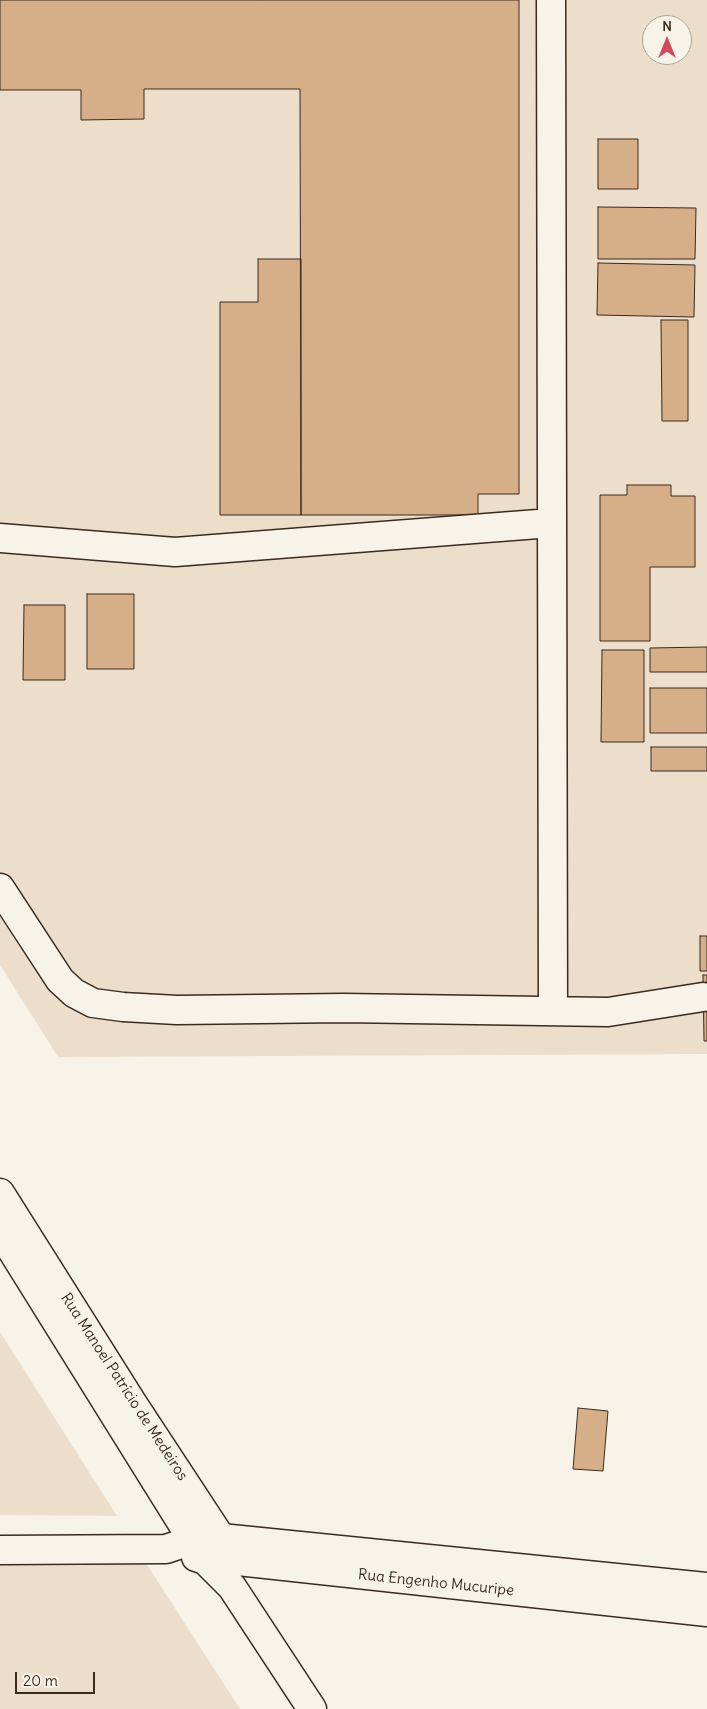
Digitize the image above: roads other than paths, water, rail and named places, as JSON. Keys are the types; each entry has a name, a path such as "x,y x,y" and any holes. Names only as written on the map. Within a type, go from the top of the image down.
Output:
{"street":[{"path":"551,0 553,1011"},
{"path":"0,538 174,552 552,523"},
{"path":"0,888 60,980 74,993 93,1003 177,1010 343,1008 608,1012 703,997"},
{"name":"Rua Manoel Patrício de Medeiros","path":"0,1193 125,1411 212,1550 232,1587 312,1709"},
{"name":"Rua Manoel Patrício de Medeiros","path":"0,1231 125,1411"},
{"name":"Rua Engenho Mucuripe","path":"0,1550 212,1550 707,1587"},
{"name":"Rua Engenho Mucuripe","path":"212,1550 707,1612"}]}
